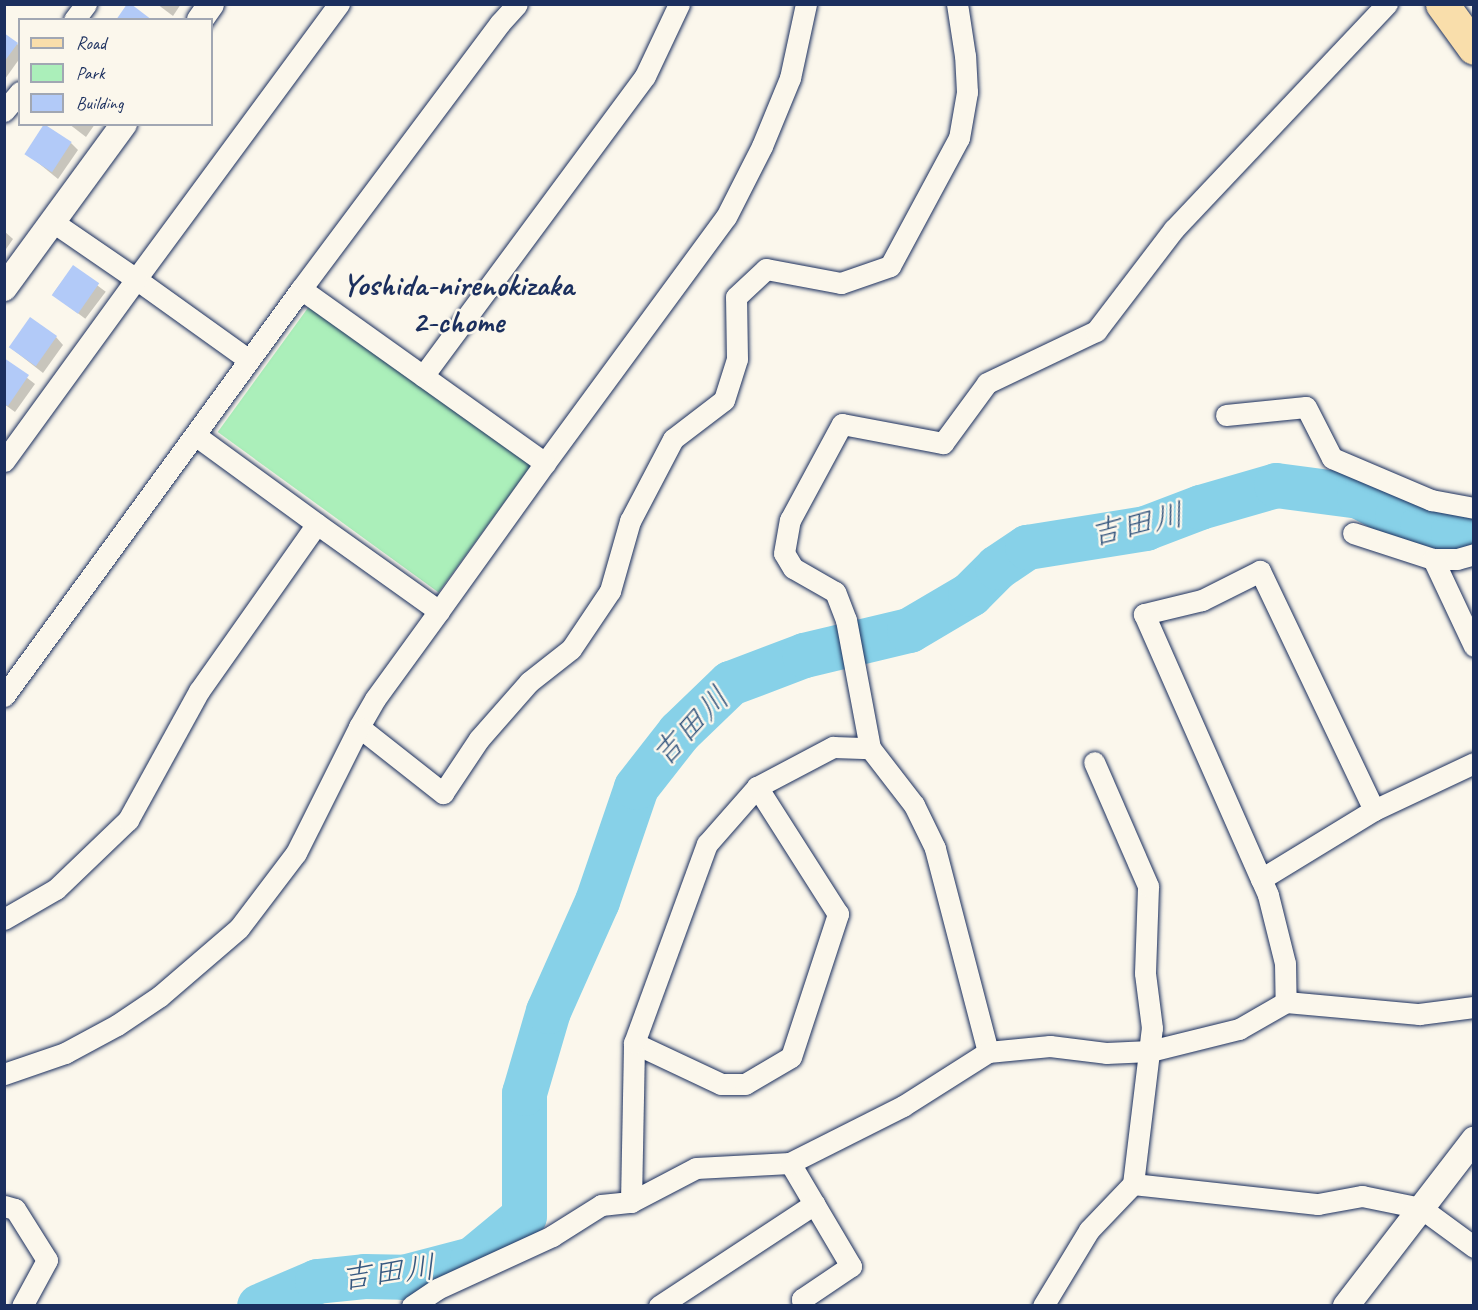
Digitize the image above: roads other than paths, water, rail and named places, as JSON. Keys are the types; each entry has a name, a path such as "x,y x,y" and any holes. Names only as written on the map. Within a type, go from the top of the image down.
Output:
{"main road":[{"path":"1442,4 1473,48"}],"street":[{"path":"76,18 86,4"},
{"path":"201,18 211,4"},
{"path":"4,461 339,4"},
{"path":"4,696 301,289 500,23 517,4"},
{"path":"423,376 645,76 680,4"},
{"path":"4,1074 65,1053 117,1025 160,996 239,928 296,853 375,699 726,217 762,146 790,78 806,4"},
{"path":"359,727 443,793 478,739 529,682 571,649 610,591 630,521 673,439 724,400 737,359 736,297 766,269 841,283 890,266 958,138 967,92 965,56 957,4"},
{"path":"988,1052 935,848 914,805 870,748 846,620 836,592 793,568 784,553 790,520 842,424 943,443 987,383 1096,331 1174,229 1387,4"},
{"path":"4,111 18,94"},
{"path":"4,288 123,126"},
{"path":"53,222 249,360"},
{"path":"301,289 545,463"},
{"path":"1226,415 1306,407 1332,458 1431,500 1473,508"},
{"path":"195,435 439,611"},
{"path":"4,919 56,889 128,820 200,692 317,524"},
{"path":"1353,533 1433,559 1457,559 1473,554"},
{"path":"1433,559 1473,646"},
{"path":"1286,1002 1285,963 1268,896 1144,614 1202,600 1260,571 1374,810"},
{"path":"631,1202 634,1043 707,844 757,787 833,747 870,748"},
{"path":"1043,1305 1089,1230 1133,1184 1150,1051 1152,1028 1145,973 1148,886 1094,762"},
{"path":"1261,879 1374,810 1473,763"},
{"path":"634,1043 721,1084 745,1084 791,1057 838,914 757,787"},
{"path":"412,1305 437,1289 552,1236 601,1205 631,1202 696,1168 790,1163 903,1106 988,1052 1050,1046 1106,1053 1150,1051 1239,1029 1286,1002 1419,1014 1473,1007"},
{"path":"1346,1305 1473,1140"},
{"path":"790,1163 851,1266 802,1299 803,1305"},
{"path":"1133,1184 1318,1204 1362,1196 1421,1208 1473,1247"},
{"path":"659,1305 814,1204"},
{"path":"4,1206 15,1209 47,1260 22,1305"}],"waterway":[{"name":"吉田川","path":"259,1306 317,1281 364,1276 403,1277 472,1259 524,1216 524,1093 548,1011 597,901 636,787 679,732 730,683 804,655 909,630 970,594 997,567 1027,547 1145,528 1200,507 1276,485 1359,496 1397,516 1422,525 1453,531 1474,529"}],"district":[{"name":"Yoshida-nirenokizaka 2-chome","path":"458,304"}]}
